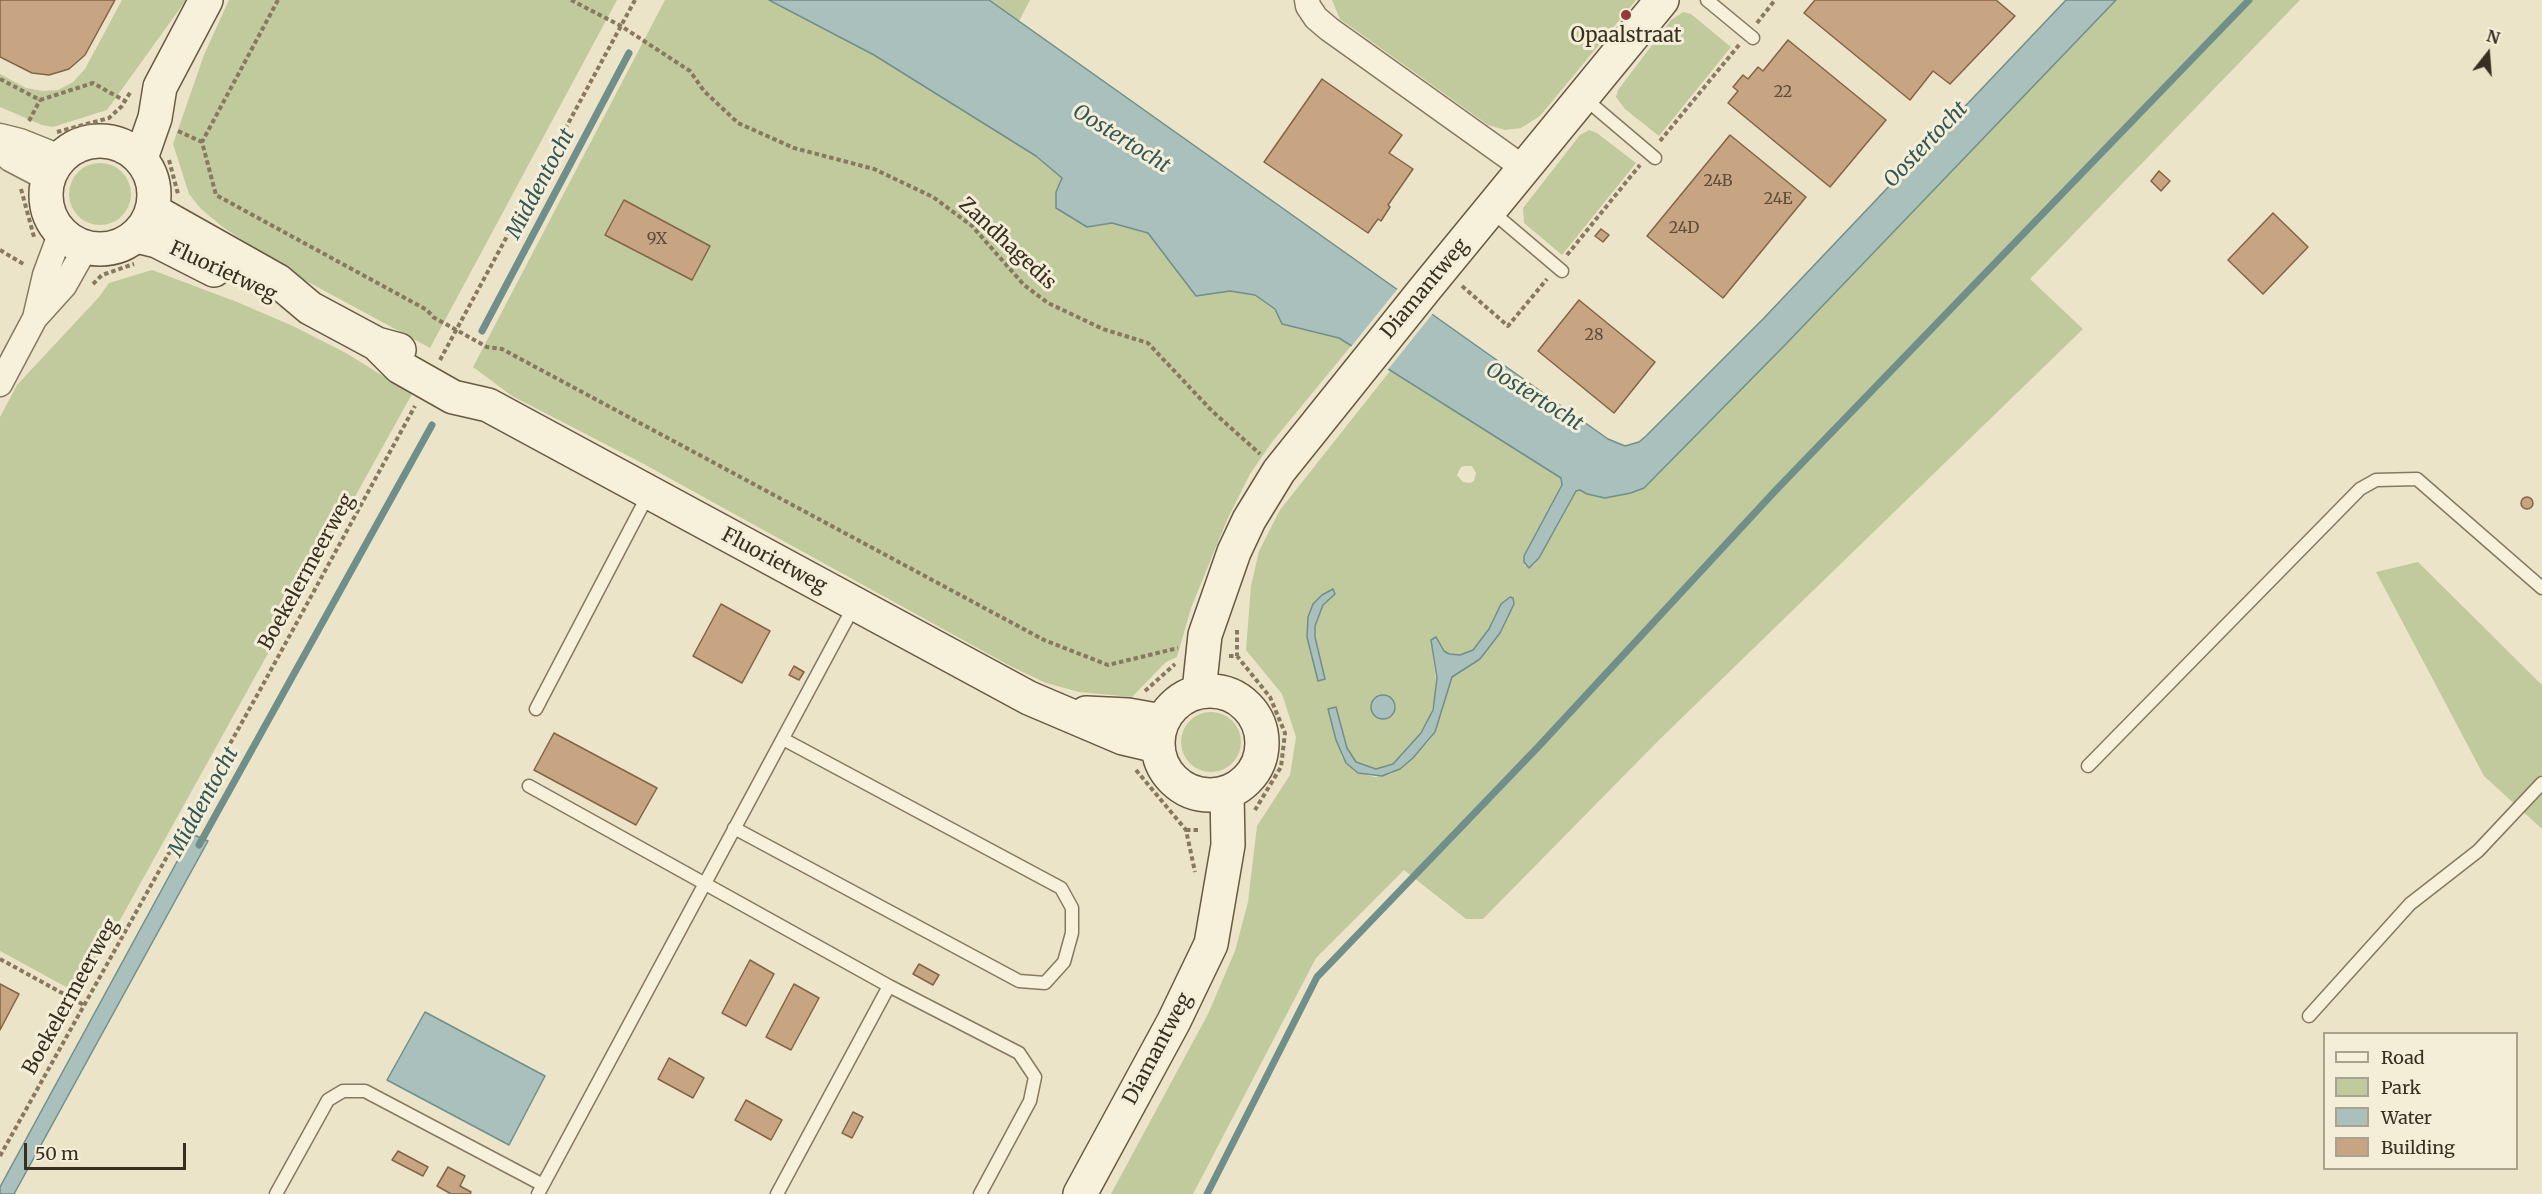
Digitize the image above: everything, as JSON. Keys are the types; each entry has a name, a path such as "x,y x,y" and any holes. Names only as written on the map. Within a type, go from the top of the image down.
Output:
{"street":[{"path":"141,153 99,140 85,142 71,148 54,168 46,203 51,219 74,240 107,249 143,236 155,190 151,173 141,153 147,106 206,0"},
{"name":"Diamantweg","path":"1214,692 1205,635 1242,535 1279,471 1662,0"},
{"path":"1304,2 1329,29 1525,169"},
{"path":"0,136 13,151 54,168"},
{"name":"Fluorietweg","path":"143,236 186,230 278,281 310,308 377,344 410,352 432,374 464,381 488,405 648,494 1029,698 1063,711 1128,715 1151,745"},
{"name":"Fluorietweg","path":"143,236 271,297 310,308"},
{"path":"0,384 74,240"},
{"path":"1214,692 1242,701 1253,713 1260,728 1263,743 1260,759 1253,773 1242,785 1216,793 1181,787 1172,779 1151,745 1173,705 1190,694 1214,692"},
{"name":"Diamantweg","path":"1080,1194 1194,982 1211,944 1218,898 1208,848 1216,793"}],"lane":[{"path":"1707,0 1750,36"},
{"path":"1583,97 1652,156"},
{"path":"1490,210 1560,269"},
{"path":"2088,766 2360,489 2376,480 2417,479 2542,588"},
{"path":"536,709 648,494"},
{"path":"276,1194 328,1100 343,1090 365,1091 540,1189 854,604"},
{"path":"734,828 1019,981 1045,983 1064,962 1072,933 1072,908 1062,888 783,739"},
{"path":"2309,1016 2410,904 2478,851 2542,783"},
{"path":"529,786 889,986 1019,1053 1035,1077 1030,1101 980,1194"},
{"path":"777,1194 889,986"}],"path":[{"path":"202,142 278,0"},
{"name":"Zandhagedis","path":"571,0 621,26 690,71 704,91 738,123 794,148 874,169 933,196 972,226 1024,285 1048,303 1103,329 1148,343 1212,411 1279,471"},
{"name":"Boekelermeerweg","path":"0,1156 260,690 635,0"},
{"path":"1434,279 1508,326 1560,269 1750,36 1775,0"},
{"path":"0,79 40,100 93,83 147,106 202,142 216,195 427,310 433,317 487,347 502,349 1044,640 1108,665 1185,646"},
{"path":"143,236 87,290 33,261 37,245 21,189 8,172 13,151 33,128 57,132 109,118 122,105 147,106"},
{"path":"141,153 195,216 186,230"},
{"path":"1237,656 1270,697 1285,733 1281,767 1253,812"},
{"path":"1139,697 1178,661"},
{"path":"1151,745 1186,830"},
{"path":"0,959 84,1005"}],"green space":[{"path":"122,0 186,0 107,110 53,127 42,125 0,107 0,74 26,88 43,91 58,90 73,82 85,69"},
{"path":"229,0 617,0 430,348 299,277 224,228 201,209 189,194 173,144 204,55"},
{"path":"665,0 769,0 874,55 1036,156 1062,178 1056,192 1056,208 1087,227 1112,223 1148,233 1196,296 1230,291 1255,295 1275,309 1283,324 1339,338 1351,346 1272,442 1250,474 1227,520 1191,608 1177,657 1166,662 1132,697 1079,692 1046,683 1012,667 640,462 512,396 473,367"},
{"path":"989,0 1030,0 1019,21"},
{"path":"1332,0 1636,0 1540,116 1521,128 1505,130 1488,125 1340,19"},
{"path":"2116,0 2300,0 2030,279 2083,329 1659,740 1483,919 1466,919 1404,870 1316,958 1193,1194 1111,1194 1208,1014 1235,951 1248,902 1257,826 1290,775 1296,737 1282,694 1246,650 1251,586 1259,551 1280,510 1390,371 1561,478 1562,485 1524,556 1525,566 1534,565 1576,491 1605,497 1631,493 1644,488 1784,346","holes":["1472,466 1476,473 1474,481 1470,483 1463,482 1457,475 1461,467","1336,592 1323,605 1315,627 1319,681 1307,637 1308,617","1501,604 1514,604 1500,633 1480,659 1452,677 1435,732 1413,758 1391,774 1375,777 1358,773 1342,757 1329,709 1336,708 1347,749 1356,762 1376,769 1393,764 1410,747 1429,721 1437,690 1431,639 1436,637 1444,651 1449,654 1460,655 1473,650 1489,629"]},
{"path":"1683,12 1691,14 1731,47 1659,136 1625,109 1616,97 1618,90 1671,20"},
{"path":"1589,130 1597,133 1636,163 1562,255 1524,223 1523,208 1580,135"},
{"path":"100,163 122,172 131,194 122,216 100,225 78,216 69,194 78,172"},
{"path":"152,270 293,326 346,353 412,394 79,994 0,951 0,417 17,385 99,297 109,283"},
{"path":"2418,562 2542,685 2542,829 2484,776 2376,572"},
{"path":"1211,712 1228,717 1236,725 1241,742 1236,759 1228,767 1211,772 1194,767 1186,759 1181,742 1186,725 1194,717"}],"water":[{"name":"Oostertocht","path":"769,0 989,0 1608,439 1625,446 1639,442 1646,436 1763,319 2066,0 2116,0 1784,346 1644,488 1605,498 1580,490 1576,491 1539,558 1529,568 1524,562 1524,556 1562,485 1561,478 1339,338 1282,324 1275,309 1255,295 1230,291 1196,296 1148,233 1112,223 1087,227 1056,208 1056,192 1062,178 1036,156 874,55"},
{"path":"1333,589 1335,594 1323,605 1315,626 1315,637 1325,679 1318,681 1307,637 1308,617 1313,604"},
{"path":"1510,597 1513,598 1514,604 1500,633 1480,659 1452,677 1435,732 1413,758 1400,769 1382,776 1358,773 1346,763 1336,740 1328,709 1336,707 1347,748 1356,762 1376,769 1393,764 1421,733 1433,710 1437,678 1431,640 1436,637 1444,651 1449,654 1460,655 1473,650 1489,629 1501,604"},
{"path":"1383,695 1388,696 1394,702 1394,712 1388,718 1383,719 1378,718 1372,712 1371,707 1372,702 1378,696"},
{"path":"192,834 208,841 14,1194 0,1194 0,1187"},
{"path":"425,1012 545,1076 509,1145 387,1080"}],"pier":[{"path":"1399,287 1434,312 1386,372 1350,348"}],"building":[{"path":"0,0 115,0 85,55 69,69 49,75 32,73 0,57"},
{"path":"1815,0 1996,0 2015,16 1950,84 1933,71 1910,100 1804,13"},
{"path":"1788,40 1886,120 1830,187 1728,103 1738,91 1733,87 1743,75 1748,79 1758,67 1763,71"},
{"path":"1322,79 1402,135 1389,153 1413,169 1388,205 1390,207 1381,221 1378,219 1368,233 1264,162"},
{"path":"1730,135 1806,197 1723,298 1647,236"},
{"path":"2159,171 2170,181 2161,191 2151,181"},
{"path":"624,200 710,246 692,280 605,235"},
{"path":"2273,213 2308,247 2263,294 2228,260"},
{"path":"1601,229 1609,235 1603,242 1595,236"},
{"path":"1579,300 1655,362 1614,413 1538,351"},
{"path":"2529,497 2532,498 2532,508 2525,509 2522,508 2521,501 2522,498"},
{"path":"721,604 770,631 742,683 693,656"},
{"path":"794,666 804,672 799,680 789,675"},
{"path":"554,733 657,788 636,825 534,770"},
{"path":"750,960 774,974 746,1026 722,1013"},
{"path":"919,964 939,975 933,985 913,974"},
{"path":"0,984 19,994 0,1030"},
{"path":"794,984 819,998 791,1050 766,1037"},
{"path":"669,1058 704,1078 693,1098 658,1079"},
{"path":"746,1100 782,1120 771,1140 735,1120"},
{"path":"853,1112 863,1117 852,1138 842,1133"},
{"path":"398,1151 428,1167 423,1176 392,1160"},
{"path":"448,1167 465,1176 460,1186 471,1192 470,1194 451,1194 437,1186"}],"waterway":[{"path":"1207,1194 1317,977 1539,746 1776,490 2249,0"},
{"name":"Middentocht","path":"482,331 629,53"},
{"name":"Middentocht","path":"199,845 432,425"}],"place":[{"name":"Opaalstraat","path":"1626,15"}]}
